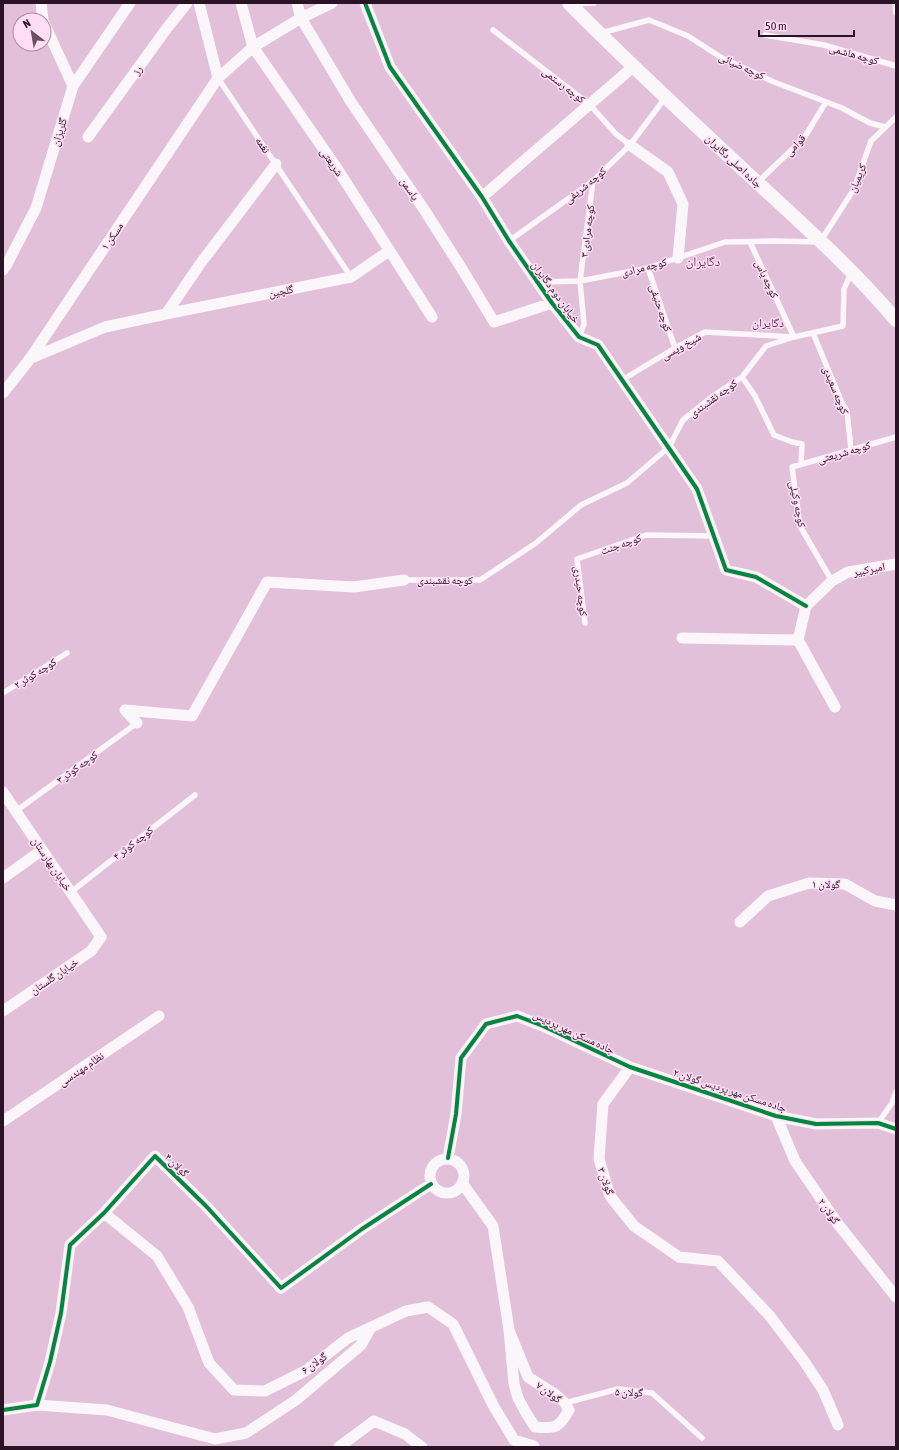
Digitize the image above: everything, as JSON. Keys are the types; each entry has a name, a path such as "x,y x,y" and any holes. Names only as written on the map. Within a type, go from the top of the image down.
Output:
{"street":[{"name":"گلریزان","path":"3,270 36,208 72,86 130,3"},
{"name":"رز","path":"88,137 167,28 187,3"},
{"name":"نغمه","path":"199,3 218,78"},
{"name":"شریعتی","path":"241,3 253,47 338,170 432,317"},
{"name":"یاسمن","path":"297,3 301,18 351,102 425,211 494,322 552,303"},
{"name":"مسکن ۱","path":"3,394 29,360 218,78 253,47 301,18 332,3"},
{"name":"خیابان دوم دگایران","path":"365,3 390,67 482,197 509,241 552,303 579,337 598,345 697,489 726,570 756,577 806,606"},
{"name":"جاده اصلی دگایران","path":"570,3 599,34 665,98 852,272 896,320"},
{"path":"52,41 72,86"},
{"path":"482,197 633,67"},
{"path":"630,145 668,172 683,204 678,258"},
{"path":"166,314 200,264 276,164"},
{"name":"گلچین","path":"29,360 105,327 352,277 389,251"},
{"name":"امیرکبیر","path":"806,606 832,581 848,572 896,564"},
{"path":"137,723 125,710 192,716 267,582 354,586 404,580"},
{"path":"806,606 798,640 835,707"},
{"path":"682,638 798,640"},
{"name":"خیابان بهارستان","path":"3,792 101,937"},
{"path":"3,878 42,850"},
{"name":"گولان ۱","path":"740,922 768,896 809,883 845,884 875,901 896,905"},
{"name":"خیابان گلستان","path":"3,1011 91,951 101,937"},
{"name":"نظام مهندسی","path":"3,1121 159,1016"},
{"name":"جاده مسکن مهر پردیس","path":"448,1158 456,1114 461,1058 486,1024 517,1016 543,1026 630,1067"},
{"name":"جاده مسکن مهر پردیس گولان ۲","path":"630,1067 776,1116 816,1124 878,1123 896,1128"},
{"name":"گولان ۳","path":"630,1067 603,1104 599,1159 610,1196 634,1226 680,1257 718,1261 770,1315 804,1361 822,1390 838,1425"},
{"name":"گولان ۲","path":"776,1116 795,1161 838,1224 896,1297"},
{"name":"گولان ۴","path":"37,1405 50,1362 61,1313 70,1245 104,1213 155,1156 206,1206 281,1288 362,1229 432,1184"},
{"path":"448,1158 456,1161 462,1167 464,1175 462,1183 456,1190 447,1193 438,1190 432,1184 429,1175 432,1166 439,1160 448,1158"},
{"name":"گولان ۷","path":"462,1183 493,1226 509,1330 514,1384 518,1398 535,1427 550,1429 563,1421 569,1410 565,1403 528,1376 509,1330"},
{"name":"گولان ۶","path":"104,1213 157,1256 188,1307 209,1363 234,1390 265,1391 307,1370 348,1338 406,1311 428,1307 453,1324 492,1405 514,1440 534,1447"},
{"path":"3,1410 37,1405 107,1410 215,1439 246,1433 296,1400 361,1345 371,1327"},
{"path":"340,1447 374,1421 405,1434 422,1447"},
{"path":"534,1447 535,1427"}],"lane":[{"path":"570,3 594,3"},
{"path":"895,3 896,13"},
{"name":"کوچه ضیائی","path":"599,34 649,20 688,36 722,58 774,82 842,108 870,123 885,127"},
{"name":"کوچه رستمی","path":"493,30 590,105 616,134 630,145"},
{"name":"کوچه هاشمی","path":"765,35 824,45 896,66"},
{"name":"نغمه","path":"218,78 352,277"},
{"name":"کوچه شریفی","path":"509,241 593,181 630,145 665,98"},
{"name":"قوامی","path":"757,183 804,138 826,102"},
{"name":"کریمیان","path":"820,242 854,189 871,141 896,117"},
{"name":"کوچه مرادی ۳","path":"579,337 584,324 580,282 593,181"},
{"name":"کوچه مرادی","path":"538,282 580,282 648,268 725,242 820,242"},
{"name":"کوچه یاس","path":"750,242 794,337"},
{"name":"کوچه حنیفی","path":"648,268 675,348"},
{"name":"کوچه نقشبندی","path":"404,580 480,580 536,544 581,505 628,483 669,447 683,420 713,396 742,377 766,346 794,337 843,326 844,289 852,272"},
{"name":"شیخ ویسی","path":"622,380 705,332 794,337"},
{"name":"کوچه سعیدی","path":"813,333 842,403 847,411 851,450"},
{"name":"کوچه وکیلی","path":"742,377 755,396 774,436 802,444 801,464"},
{"name":"کوچه شریعتی","path":"792,467 896,437"},
{"name":"کوچه وکیلی","path":"792,467 800,526 832,581"},
{"name":"کوچه جنت","path":"577,559 646,535 714,536"},
{"name":"کوچه حیدری","path":"577,559 585,623"},
{"name":"کوچه کوثر ۲","path":"3,693 67,653"},
{"name":"کوچه کوثر ۳","path":"16,811 137,723"},
{"name":"کوچه کوثر ۴","path":"71,892 196,795"},
{"path":"878,1123 892,1103 896,1092"},
{"name":"گولان ۵","path":"565,1403 618,1389 652,1393 702,1438"}],"cycle path":[{"path":"365,3 390,67 482,197 509,241 552,303 579,337 598,345 697,489 726,570 756,577 806,606"},
{"path":"448,1158 456,1114 461,1058 486,1024 517,1016 543,1026 630,1067 776,1116 816,1124 878,1123 896,1129"},
{"path":"3,1410 37,1405 50,1362 61,1313 70,1245 104,1213 155,1156 206,1206 281,1288 362,1229 431,1184"}],"district":[{"name":"دگایران","path":"703,261"},
{"name":"دگایران","path":"768,323"}]}
